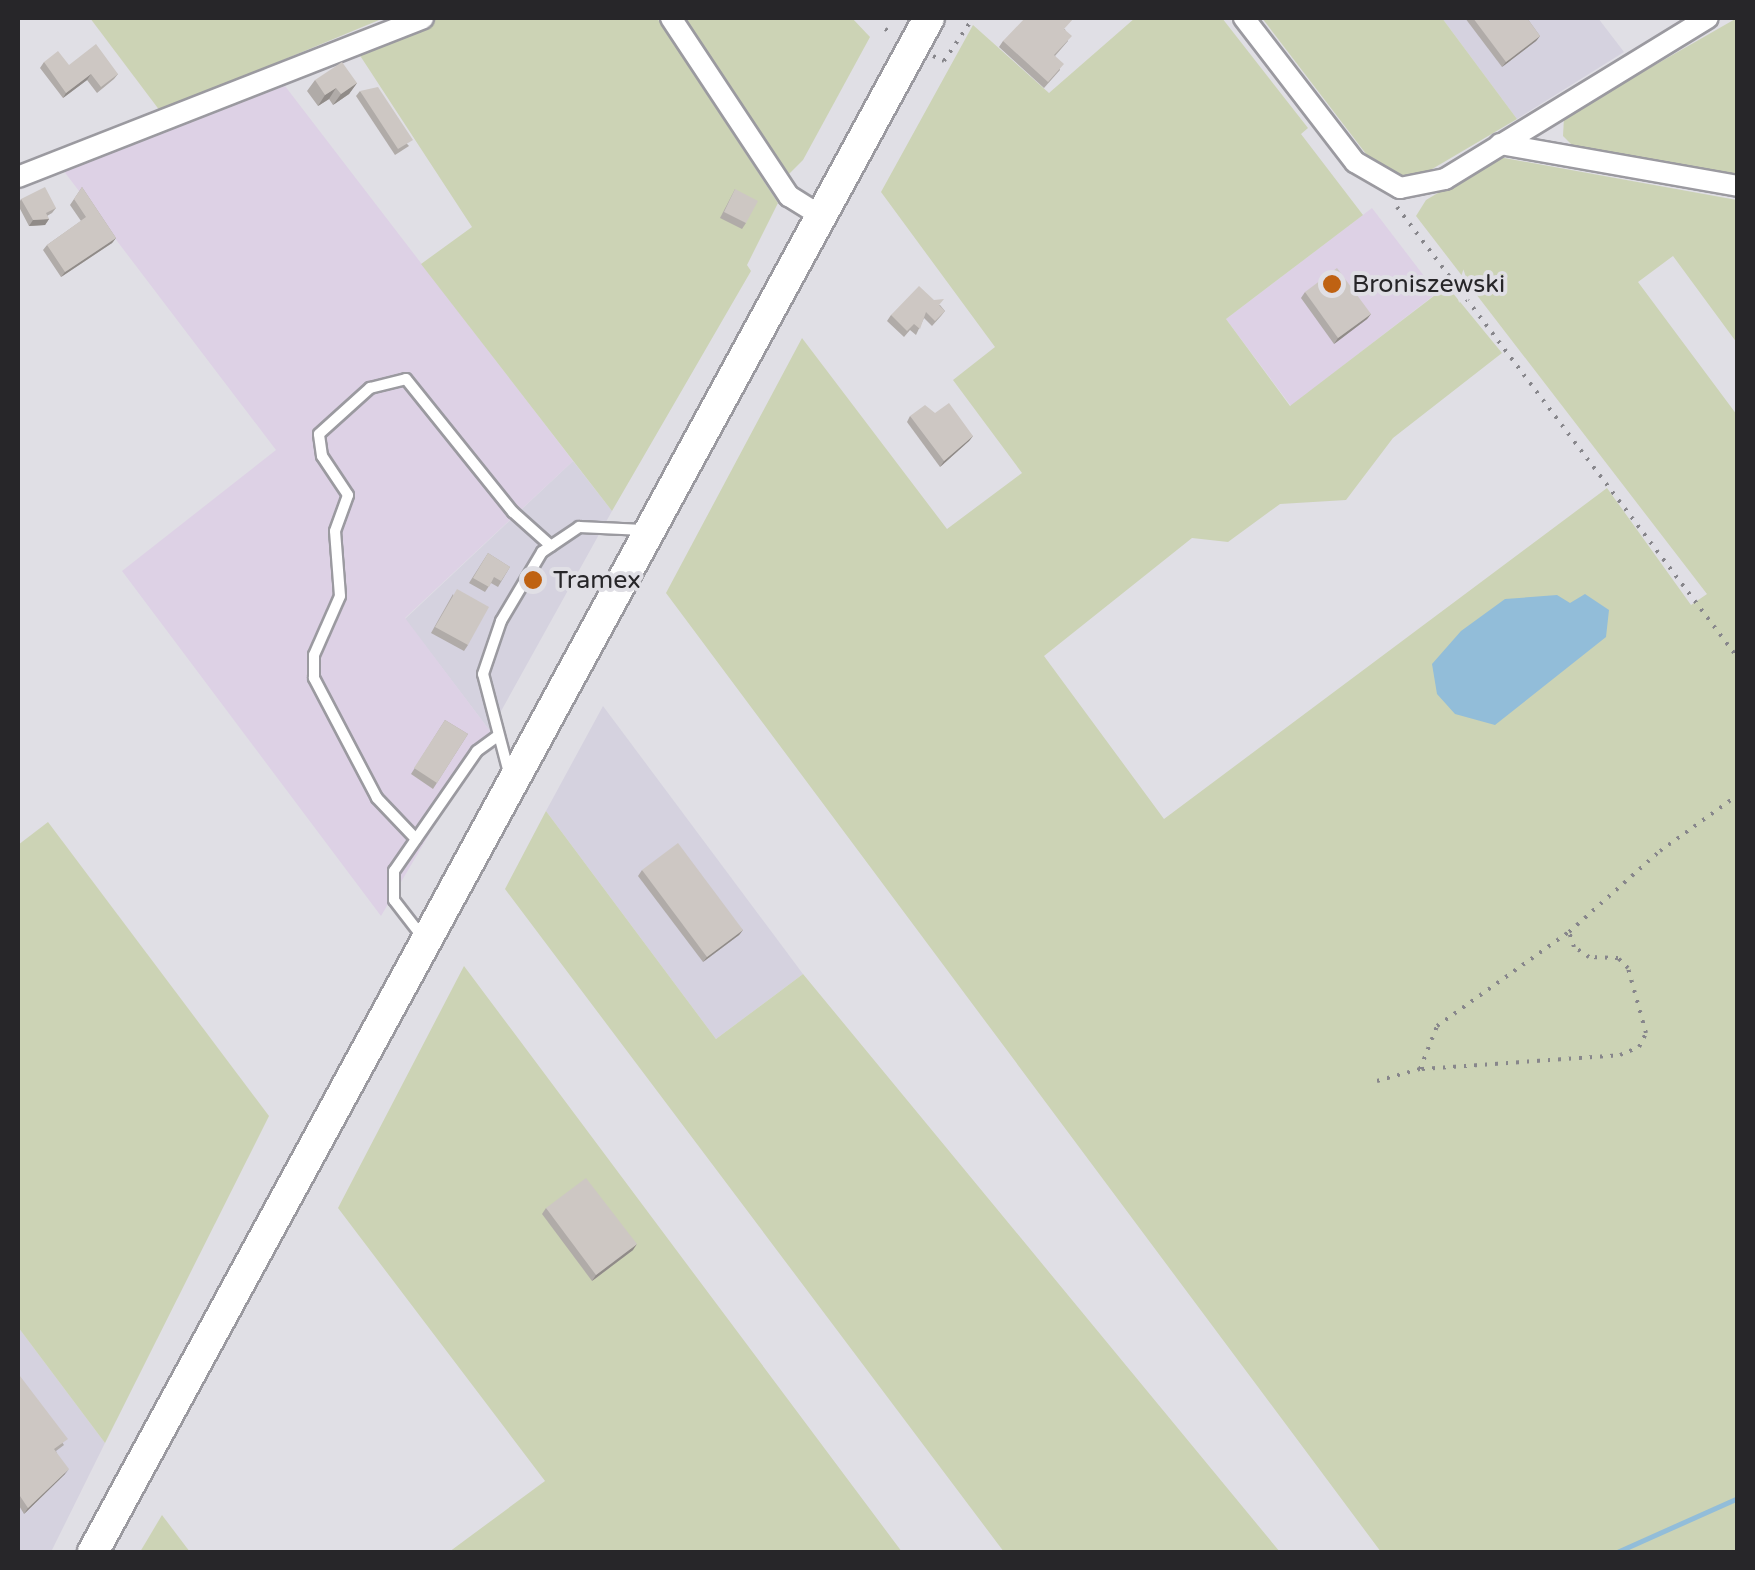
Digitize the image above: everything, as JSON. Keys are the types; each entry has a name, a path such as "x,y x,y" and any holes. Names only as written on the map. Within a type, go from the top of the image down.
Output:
{"main road":[{"path":"93,1552 928,18"}],"street":[{"path":"18,177 423,18"},
{"path":"671,18 789,196 820,216"},
{"path":"1244,18 1355,162 1376,180 1400,188 1428,185 1708,18"},
{"path":"1500,144 1738,186"}],"lane":[{"path":"416,839 377,798 311,668 340,596 336,531 348,495 322,456 319,434 370,388 406,379 512,512 551,546"},
{"path":"513,782 496,737 483,674 501,621 551,546 579,528 650,530"},
{"path":"426,941 394,900 394,871 477,751 496,737"}],"path":[{"path":"1376,180 1738,658"},
{"path":"1420,1069 1437,1026 1569,932 1660,851 1738,796"},
{"path":"1377,1081 1420,1069 1435,1074 1620,1055 1639,1047 1646,1034 1628,968 1618,958 1589,958 1574,948 1569,932"}],"shaded area":[{"path":"1442,18 1598,18 1624,52 1517,119"},
{"path":"285,86 573,461 405,618 490,731 381,916 122,571 276,450 60,166"},
{"path":"1372,208 1437,293 1291,406 1226,319"},
{"path":"573,461 612,511 490,731 405,619"},
{"path":"603,706 803,974 716,1039 546,811"},
{"path":"18,1327 105,1443 51,1552 18,1552"}],"green space":[{"path":"90,18 384,18 160,111"},
{"path":"432,18 657,18 778,203 747,265 751,271 612,511 421,264 472,227 359,54"},
{"path":"678,18 852,18 870,37 803,160 787,176"},
{"path":"1135,18 1222,18 1308,128 1301,134 1363,215 1226,319 1290,406 1447,286 1502,353 1393,438 1346,500 1280,504 1228,542 1192,538 1044,656 1164,819 1607,488 1691,605 1707,594 1416,216 1426,200 1499,157 1737,200 1737,343 1673,256 1638,282 1737,415 1737,1552 1381,1552 666,593 802,338 947,529 1022,473 953,380 995,347 881,192 973,25 1049,93"},
{"path":"1262,18 1442,18 1517,119 1422,175 1395,176 1373,163"},
{"path":"1737,18 1737,176 1574,147 1563,136 1564,117"},
{"path":"546,811 716,1039 803,974 1280,1552 1004,1552 505,889"},
{"path":"48,822 269,1116 105,1443 18,1327 18,845"},
{"path":"464,966 902,1552 449,1552 545,1481 338,1208"},
{"path":"162,1515 190,1552 140,1552"}],"water":[{"path":"1585,594 1609,610 1606,637 1495,725 1455,714 1437,694 1432,664 1461,631 1505,599 1557,595 1570,603"}],"building":[{"path":"1025,18 1074,18 1064,29 1072,36 1054,55 1064,64 1048,82 1003,41"},
{"path":"1473,18 1527,18 1540,36 1506,62"},
{"path":"96,44 118,74 101,87 91,74 66,93 44,62 58,51 69,65"},
{"path":"342,62 357,83 341,94 336,88 325,95 315,80"},
{"path":"378,87 413,140 398,149 360,91"},
{"path":"45,187 56,208 46,213 49,219 33,220 21,199"},
{"path":"82,187 116,238 65,272 47,245 86,217 74,199"},
{"path":"735,189 758,201 746,223 724,212"},
{"path":"1337,268 1371,314 1338,338 1305,292"},
{"path":"919,286 934,300 944,299 939,305 945,311 935,321 926,312 920,329 914,324 907,331 891,315"},
{"path":"949,403 973,436 944,461 910,416 925,405 935,413"},
{"path":"488,553 510,567 501,581 494,577 489,587 473,578"},
{"path":"457,589 489,607 468,645 435,627"},
{"path":"445,720 468,734 437,783 414,768"},
{"path":"678,843 743,930 707,957 642,870"},
{"path":"586,1178 637,1244 596,1275 546,1208"},
{"path":"20,1376 68,1439 54,1449 69,1469 28,1508 18,1493"}],"waterway":[{"path":"1617,1552 1738,1498"}],"place":[{"name":"Broniszewski","path":"1332,284"},
{"name":"Tramex","path":"533,580"}]}
